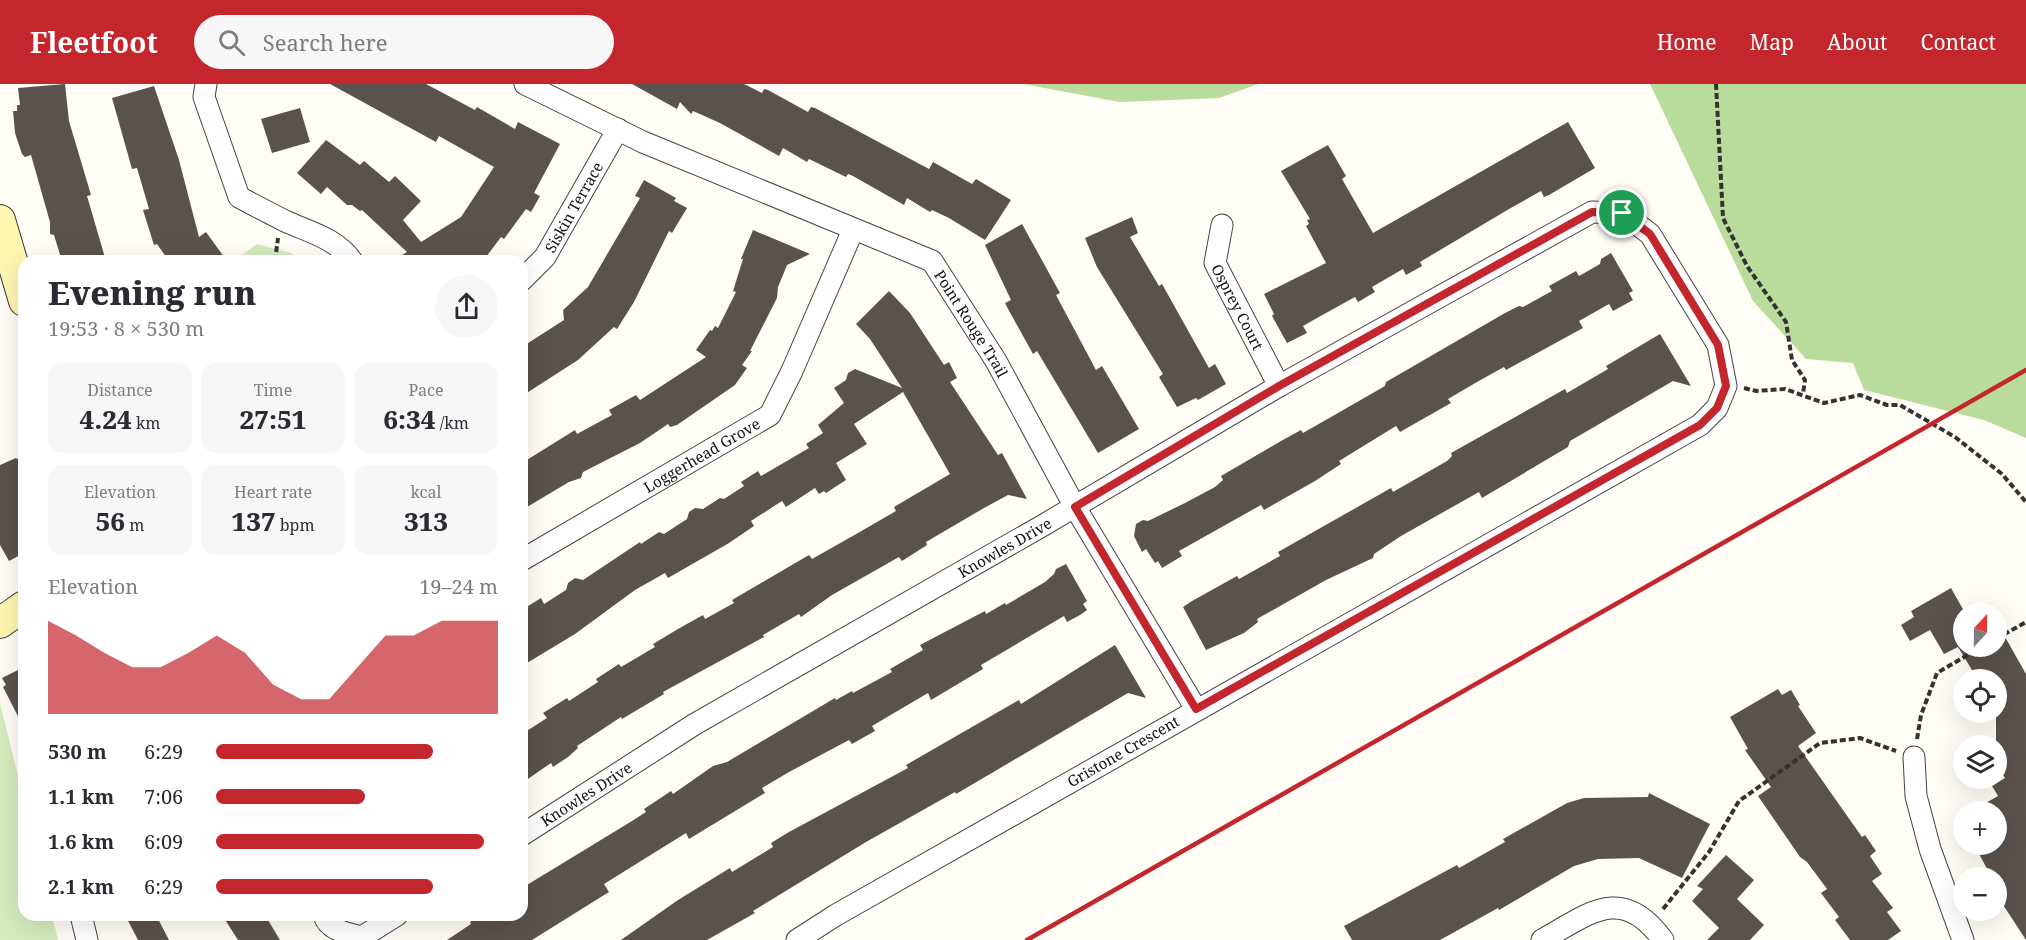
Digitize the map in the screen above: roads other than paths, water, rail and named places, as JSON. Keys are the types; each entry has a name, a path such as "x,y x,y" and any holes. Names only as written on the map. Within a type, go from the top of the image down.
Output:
{"street":[{"path":"206,84 204,97 239,196 286,222 322,236 348,255"},
{"name":"Point Rouge Trail","path":"525,84 618,129 853,230 932,261 996,361 1075,507 1196,709"},
{"name":"Siskin Terrace","path":"528,274 545,257 618,129"},
{"name":"Knowles Drive","path":"528,831 695,724 1075,507 1279,386 1592,212 1622,213 1650,234 1718,345 1726,386"},
{"path":"0,220 18,281"},
{"name":"Osprey Court","path":"1221,225 1215,263 1279,386"},
{"name":"Loggerhead Grove","path":"528,556 770,415 792,371 853,230"},
{"name":"Gristone Crescent","path":"797,940 836,915 1196,709 1700,425 1717,408 1726,386"},
{"path":"0,623 18,610"},
{"path":"1914,758 1916,796 1929,849 1963,940"},
{"path":"1542,940 1593,911 1616,908 1637,912 1657,932"},
{"path":"82,921 87,940"},
{"path":"326,921 341,932 362,937 387,921"}],"railway":[{"path":"1027,940 2026,370"}]}
